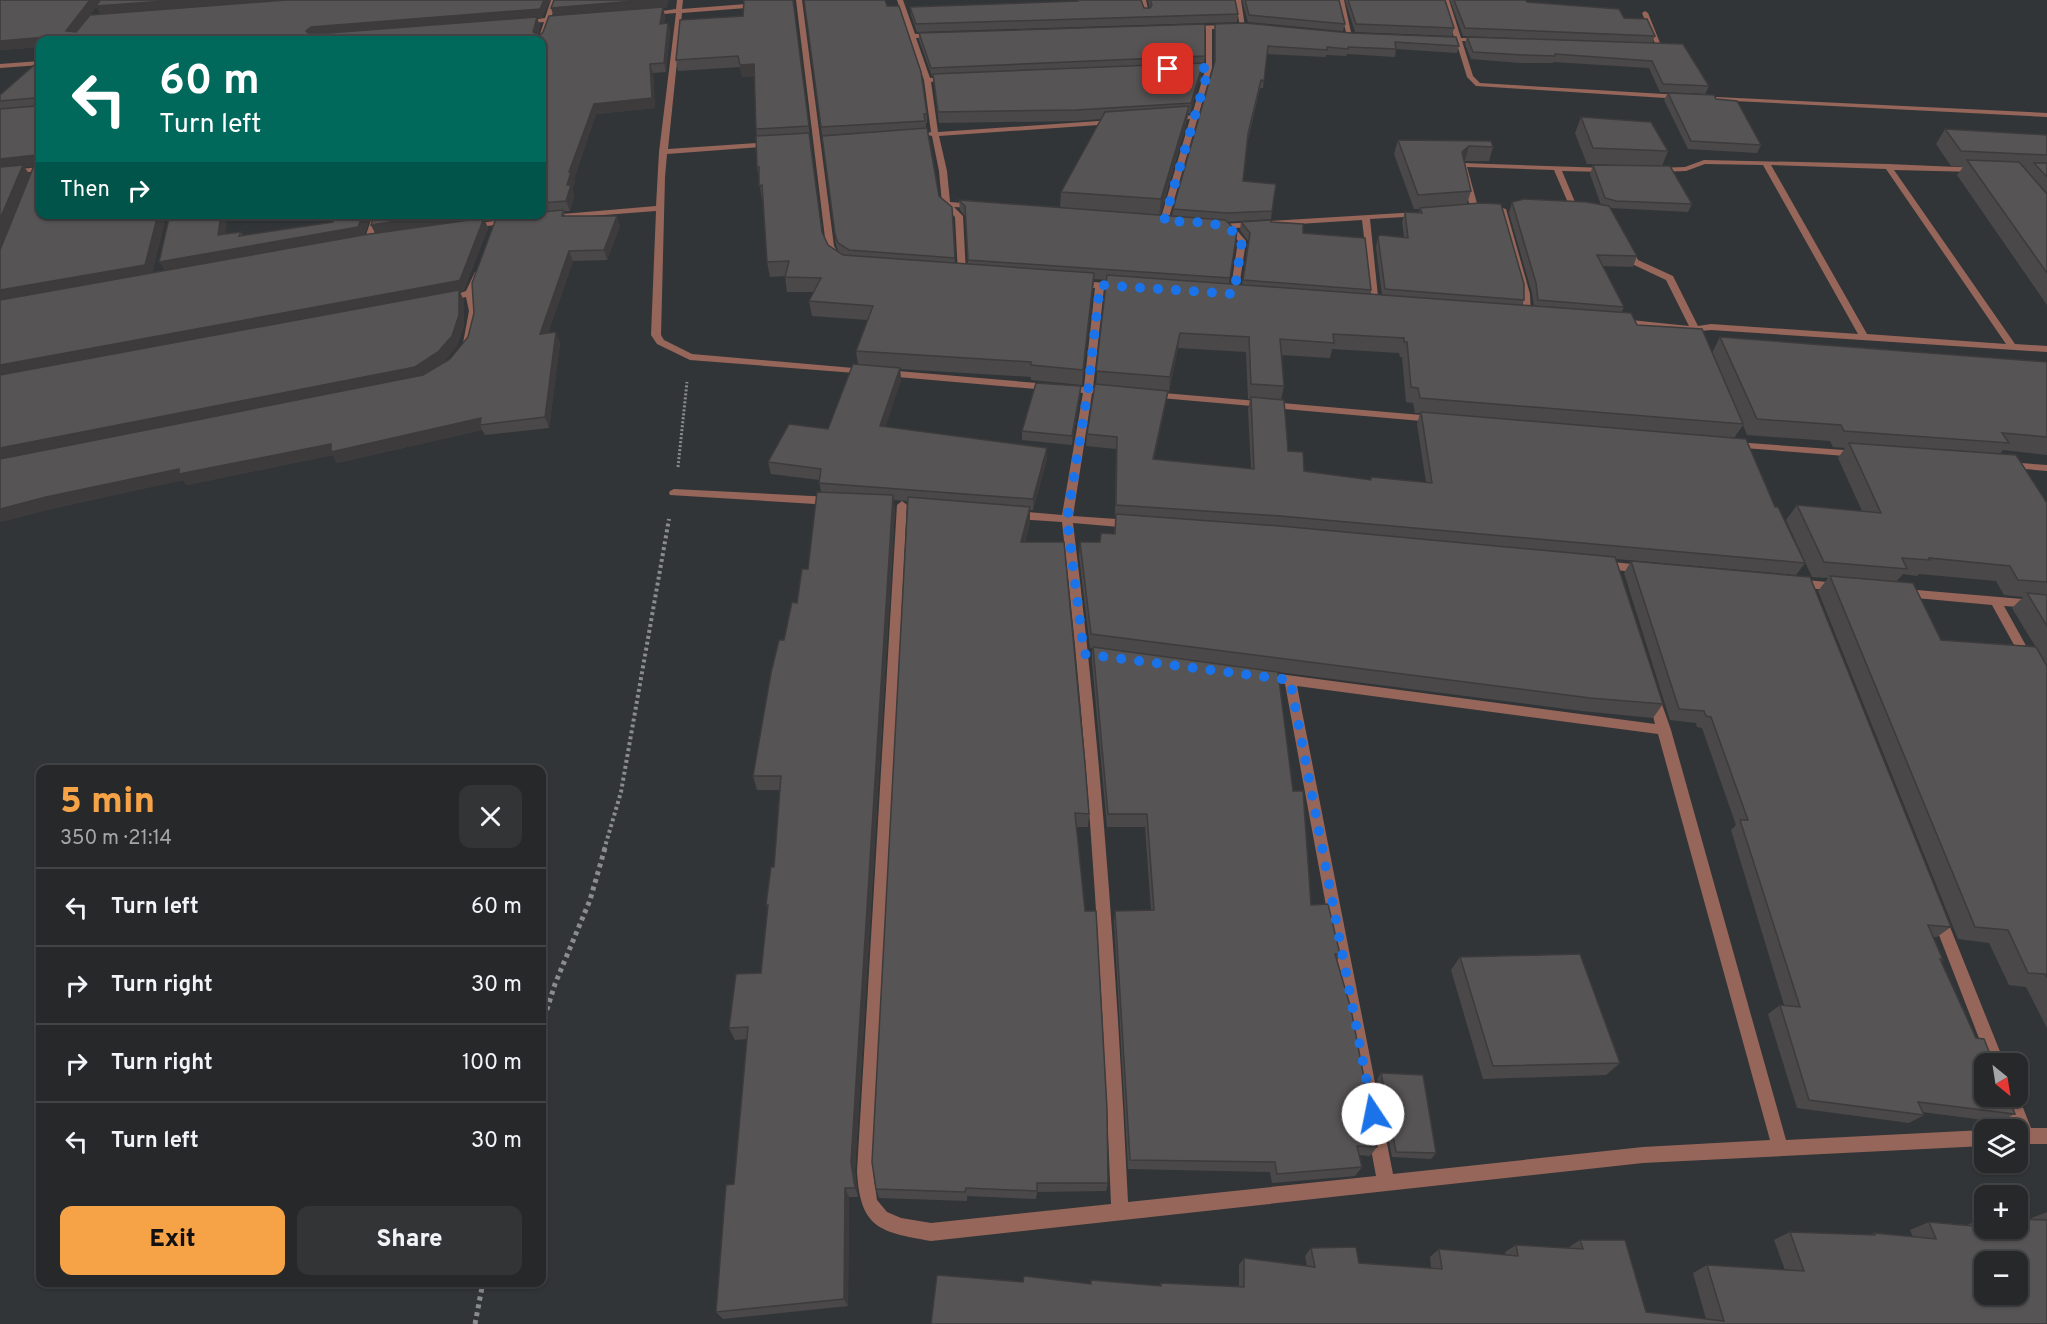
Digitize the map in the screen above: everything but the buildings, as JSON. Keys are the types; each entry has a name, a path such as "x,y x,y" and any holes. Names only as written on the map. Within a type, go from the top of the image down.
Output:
{"street":[{"path":"542,36 554,0"},
{"path":"680,0 663,152 656,335 660,342 690,357 1124,393"},
{"path":"900,0 927,80 934,134 943,171 946,204 959,216 962,274"},
{"path":"1143,0 1147,12"},
{"path":"1238,0 1243,26"},
{"path":"1341,0 1350,36"},
{"path":"1446,0 1470,77 1478,85 1692,98"},
{"path":"799,1 808,56 815,141 830,246 834,256 848,266"},
{"path":"789,2 808,1"},
{"path":"647,13 767,4"},
{"path":"1644,48 1660,47 1645,13"},
{"path":"513,23 570,18"},
{"path":"1182,27 1253,27"},
{"path":"1164,221 1209,68 1209,28"},
{"path":"913,36 946,35"},
{"path":"1338,35 1362,36"},
{"path":"1428,39 1492,41"},
{"path":"0,66 36,63"},
{"path":"1180,68 1209,68"},
{"path":"927,80 956,78"},
{"path":"1704,99 2047,115"},
{"path":"1170,119 1193,117"},
{"path":"921,134 1123,122"},
{"path":"804,142 827,140"},
{"path":"663,152 780,144"},
{"path":"1647,170 1686,169 1704,162 1990,171"},
{"path":"1766,163 1864,337"},
{"path":"1474,207 1463,168 1465,165 1613,170"},
{"path":"1888,166 2012,346"},
{"path":"0,173 36,169"},
{"path":"1557,169 1575,206 1598,211"},
{"path":"32,180 36,174"},
{"path":"946,204 981,206"},
{"path":"1454,212 1474,207 1484,208"},
{"path":"1513,207 1498,209 1526,294 1523,314 1540,315"},
{"path":"546,217 661,208"},
{"path":"1216,225 1432,213"},
{"path":"1366,217 1376,304"},
{"path":"368,241 375,219"},
{"path":"458,227 516,220"},
{"path":"1153,220 1175,222"},
{"path":"1227,226 1236,232 1242,241 1234,294"},
{"path":"358,242 380,239"},
{"path":"1625,243 1635,262 1670,278 1702,347"},
{"path":"461,354 468,345 473,311 470,293 482,262"},
{"path":"950,274 973,275"},
{"path":"1066,283 1134,288"},
{"path":"1100,285 1088,390 1067,519 1090,655 1120,1211"},
{"path":"442,300 470,293"},
{"path":"1222,293 1245,295"},
{"path":"1364,303 1388,305"},
{"path":"1611,321 2047,348"},
{"path":"1136,394 1446,420"},
{"path":"1739,435 1746,451"},
{"path":"1720,444 1746,451 1872,455"},
{"path":"2000,465 2047,468"},
{"path":"674,493 845,502"},
{"path":"902,505 866,1194 872,1211 890,1225 931,1232 1643,1155 1974,1138"},
{"path":"1008,514 1149,525"},
{"path":"1591,564 1616,572 1660,570"},
{"path":"1785,582 1855,588"},
{"path":"1890,591 2047,605"},
{"path":"1996,601 2036,674"},
{"path":"1256,676 1665,730"},
{"path":"1290,680 1386,1183"},
{"path":"1651,686 1780,1148"},
{"path":"1936,909 1993,1053"},
{"path":"2028,1136 2047,1136"}],"path":[{"path":"546,1012 555,984 590,900 621,792 674,493 690,357"},
{"path":"475,1324 482,1287"}],"route":[{"path":"1168,69 1209,68 1164,221 1227,226 1236,232 1242,241 1234,294 1100,285 1088,390 1067,519 1084,654 1290,680 1373,1114"}]}
